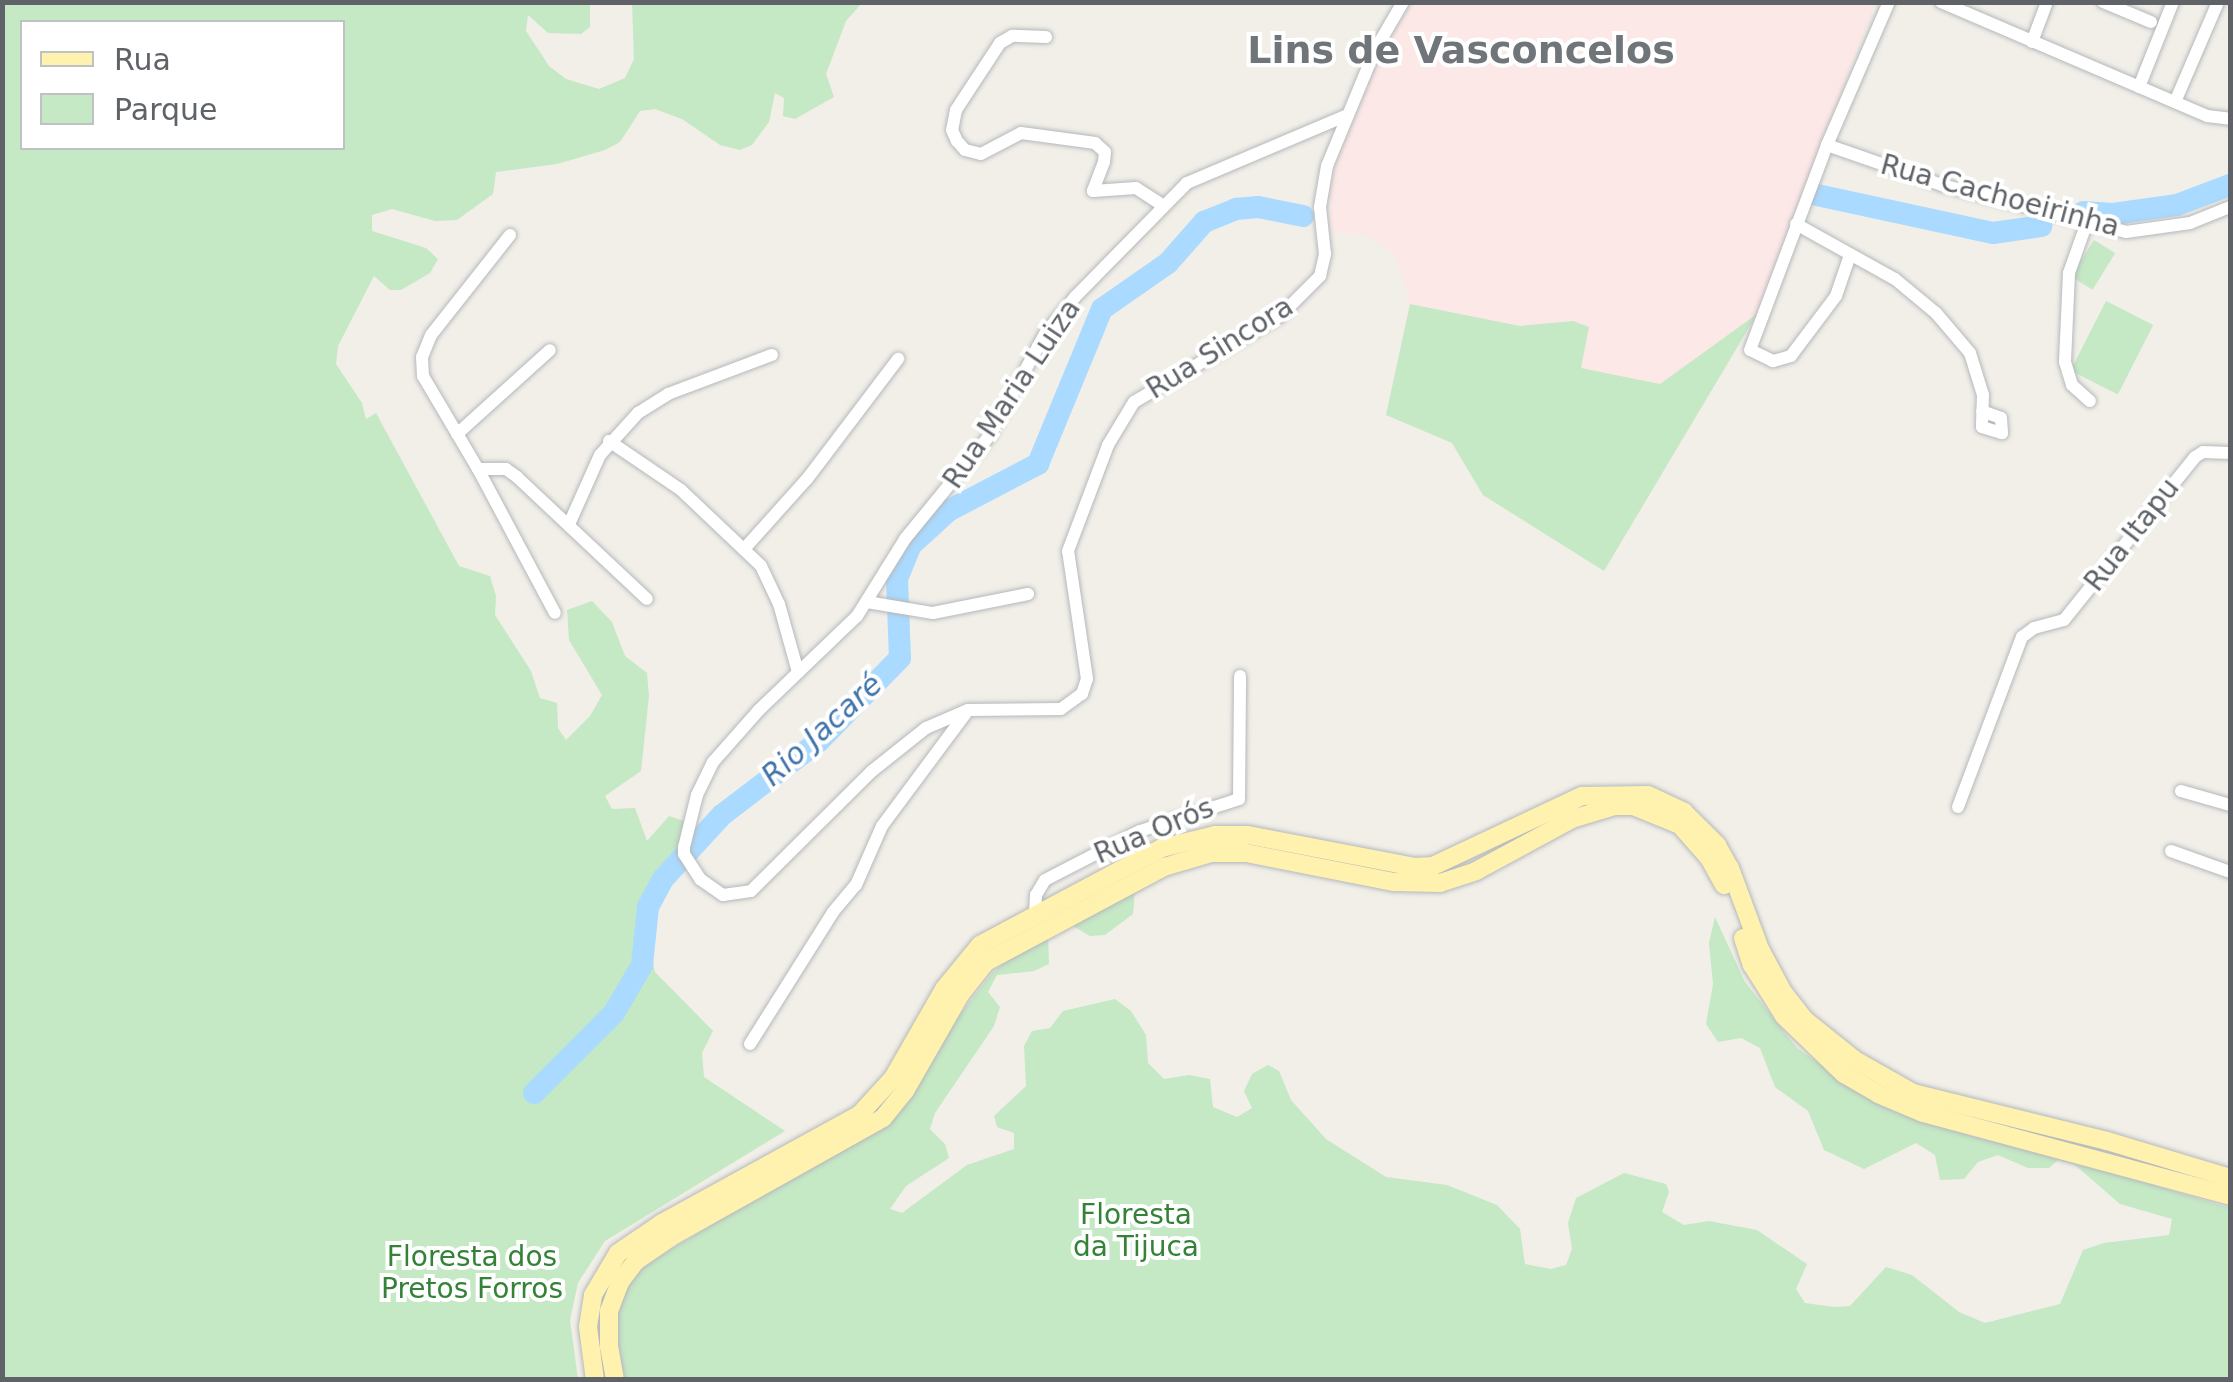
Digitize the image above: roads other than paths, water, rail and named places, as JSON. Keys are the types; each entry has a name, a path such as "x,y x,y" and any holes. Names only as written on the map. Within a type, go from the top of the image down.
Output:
{"main road":[{"path":"595,1380 588,1328 592,1294 618,1253 662,1222 860,1114 893,1078 961,964 980,945 1035,912 1162,848 1194,838 1248,836 1414,867 1433,866 1582,796 1648,796 1684,812 1717,845 1760,950 1783,992 1805,1020 1855,1060 1913,1092 2107,1141 2230,1178"},
{"path":"615,1380 608,1348 609,1311 620,1282 636,1261 883,1118 912,1080 974,974 1003,949 1190,857 1246,853 1394,882 1440,883 1476,871 1572,819 1615,806 1650,810 1680,825 1696,839 1719,872 1752,965 1767,992 1806,1042 1844,1074 1878,1094 1924,1113 2230,1196"}],"street":[{"path":"1345,116 1403,2"},
{"path":"1850,254 1830,305 1786,361 1753,352 1750,340 1889,2"},
{"path":"1941,2 2175,102 2227,119 2230,104"},
{"path":"2032,42 2048,2"},
{"path":"2103,2 2151,22"},
{"path":"2139,87 2173,2"},
{"path":"2175,102 2218,2"},
{"path":"1046,37 1012,36 1000,43 956,110 952,130 957,141 965,150 981,154 1022,133 1095,143 1104,152 1104,162 1093,191 1136,188 1162,205"},
{"name":"Rua Maria Luiza","path":"693,870 684,854 696,794 713,762 867,602 905,539 990,435 1060,315 1162,205 1205,174 1345,116"},
{"name":"Rua Sincora","path":"693,870 723,895 751,891 903,744 968,710 1061,709 1082,694 1087,679 1068,550 1112,435 1134,402 1280,316 1320,276 1325,254 1322,187 1345,116"},
{"name":"Rua Cachoeirinha","path":"1827,145 1942,186 2126,232 2155,230 2230,207"},
{"path":"1796,224 1912,290 1954,332 1975,366 1982,410"},
{"path":"2086,225 2069,273 2066,362 2072,386 2090,401"},
{"path":"510,234 431,335 422,358 423,376 478,468 555,613"},
{"path":"457,434 550,350"},
{"path":"570,522 609,441 638,413 668,394 772,355"},
{"path":"746,548 807,479 898,358"},
{"path":"609,441 681,490 746,548 772,584 798,672"},
{"name":"Rua Itapu","path":"1958,807 2022,637 2034,628 2064,620 2186,466 2202,452 2230,454"},
{"path":"478,468 506,470 570,522 647,599"},
{"path":"867,602 910,612 958,611 1028,594"},
{"name":"Rua Orós","path":"1035,912 1036,895 1045,880 1140,832 1239,798 1240,676"},
{"path":"750,1044 833,912 856,884 882,826 968,710"},
{"path":"2180,791 2230,806"},
{"path":"2172,850 2230,872"}],"waterway":[{"name":"Rio Jacaré","path":"2083,212 2113,214 2177,205 2230,185"},
{"name":"Rio Jacaré","path":"1817,195 1993,233 2041,226"},
{"name":"Rio Jacaré","path":"534,1093 614,1013 642,965 648,907 663,879 722,815 819,741 900,658 897,579 910,546 948,511 1038,464 1102,309 1168,263 1204,222 1236,209 1258,207 1303,216"}],"district":[{"name":"Lins de Vasconcelos","path":"1461,51"}],"park label":[{"name":"Floresta da Tijuca","path":"1136,1231"},
{"name":"Floresta dos Pretos Forros","path":"472,1273"}]}
